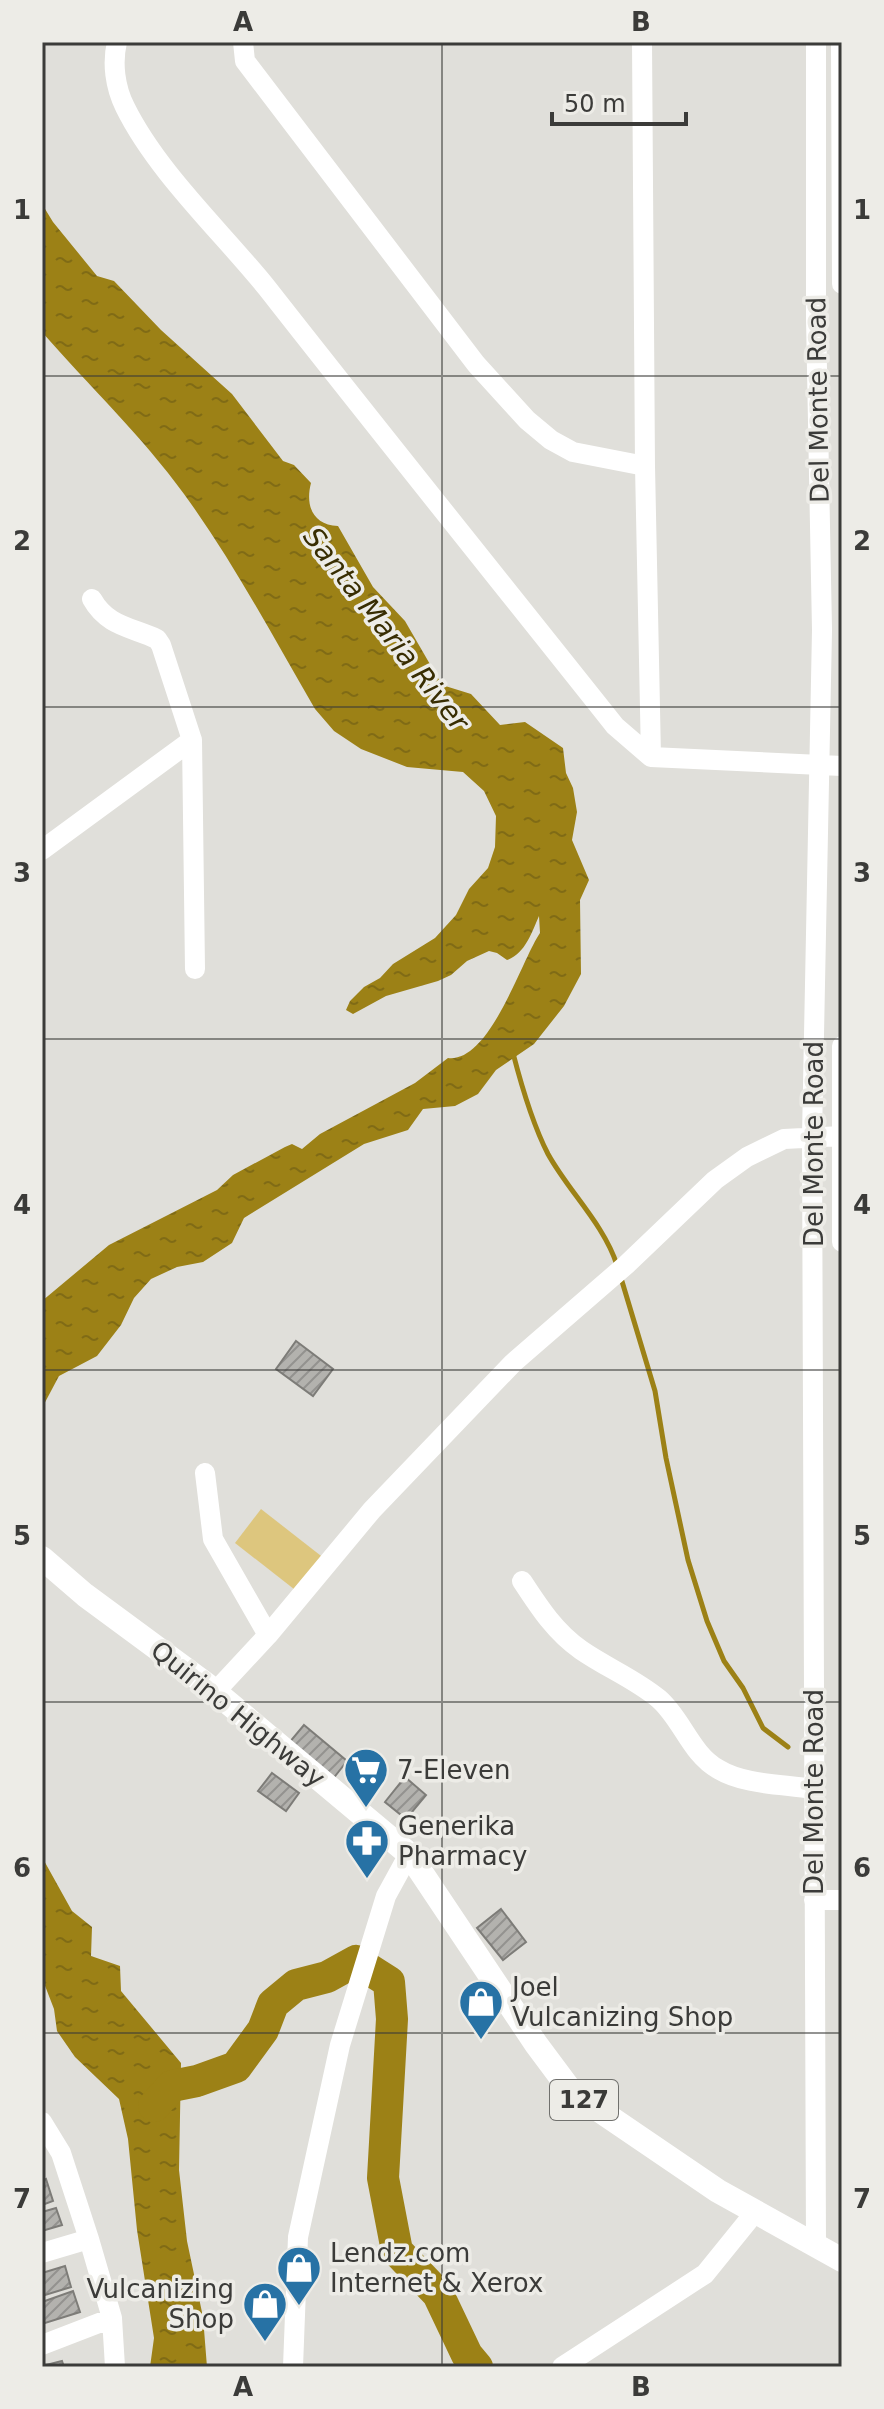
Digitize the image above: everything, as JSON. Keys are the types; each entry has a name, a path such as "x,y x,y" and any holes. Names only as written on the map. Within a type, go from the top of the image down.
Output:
{"main road":[{"name":"Quirino Highway","path":"42,1558 85,1595 215,1692 409,1854 571,2091 718,2191 842,2260"}],"street":[{"path":"117,42 113,62 124,105 152,151 264,285 424,490 615,726 651,757 842,766"},
{"path":"243,42 245,61 476,364 527,420 551,440 573,452 645,466"},
{"path":"642,42 651,757"},
{"name":"Del Monte Road","path":"816,42 816,318 822,630 812,1136 816,2246"},
{"name":"Del Monte Road","path":"841,42 842,284"},
{"path":"92,599 100,613 118,626 150,636 161,645 192,740 195,969"},
{"path":"42,850 192,740"},
{"name":"Del Monte Road","path":"842,1046 842,1242"},
{"path":"215,1692 268,1635 372,1510 491,1385 715,1180 747,1157 784,1139 841,1136"},
{"path":"205,1473 213,1539 268,1635"},
{"path":"522,1581 551,1624 581,1650 659,1699 674,1714 708,1762 718,1770 736,1777 813,1789"},
{"path":"293,2367 298,2237 340,2045 386,1896 409,1854"},
{"path":"814,1900 842,1900"},
{"path":"42,2122 51,2156 89,2239 112,2318 115,2367"},
{"path":"562,2367 705,2274 756,2211"},
{"path":"42,2253 89,2239"},
{"path":"42,2345 112,2318"}],"shaded area":[{"path":"261,1509 325,1559 299,1593 235,1543"}],"water":[{"name":"Santa Maria River","path":"42,204 97,276 114,281 161,330 232,394 283,461 294,465 311,483 309,499 313,513 322,522 338,526 373,587 405,621 442,685 471,694 500,725 525,722 563,748 566,773 573,788 577,812 572,840 589,880 580,900 581,974 564,1006 534,1044 496,1070 478,1094 455,1106 423,1109 408,1130 364,1144 244,1218 232,1243 203,1262 177,1267 151,1279 134,1298 121,1325 97,1356 59,1376 42,1408 42,1301 109,1245 217,1190 233,1175 285,1147 292,1144 302,1149 320,1134 415,1083 448,1058 463,1055 477,1045 503,1008 540,933 539,916 519,953 507,960 489,951 467,961 451,975 438,981 386,996 353,1014 346,1010 364,987 380,978 393,964 435,938 456,915 469,889 488,868 495,847 496,816 484,791 463,772 407,767 361,749 334,731 315,709 236,572 184,494 133,431 42,332"},
{"path":"42,1857 72,1911 92,1927 91,1956 120,1966 121,1991 181,2063 179,2170 187,2241 203,2317 207,2367 150,2367 154,2338 137,2230 128,2139 119,2099 75,2057 57,2031 54,2009 42,1978"}],"building":[{"path":"296,1341 333,1369 313,1396 276,1369"},
{"path":"304,1725 347,1761 332,1780 288,1744"},
{"path":"272,1773 299,1793 286,1811 258,1791"},
{"path":"405,1777 426,1795 406,1819 385,1802"},
{"path":"501,1909 526,1942 503,1960 477,1928"},
{"path":"46,2179 53,2201 42,2205 42,2181"},
{"path":"56,2208 62,2225 42,2231 42,2212"},
{"path":"65,2266 71,2287 42,2296 42,2273"},
{"path":"73,2291 80,2312 42,2324 42,2302"},
{"path":"62,2361 64,2367 42,2367 42,2366"}],"waterway":[{"path":"513,1053 532,1117 548,1154 595,1221 617,1265"},
{"path":"621,1278 655,1391 688,1560 707,1621 724,1661 743,1688 763,1728 788,1747"},
{"path":"154,2106 172,2086 236,2067 263,2030 273,2004 296,1985 327,1977 356,1961 389,1982 392,2019 383,2178 397,2251 438,2294 467,2355 477,2367"}],"place":[{"name":"7-Eleven","path":"366,1809"},
{"name":"Generika Pharmacy","path":"367,1880"},
{"name":"Joel Vulcanizing Shop","path":"481,2041"},
{"name":"Lendz.com Internet & Xerox","path":"299,2307"},
{"name":"Vulcanizing Shop","path":"265,2343"}]}
